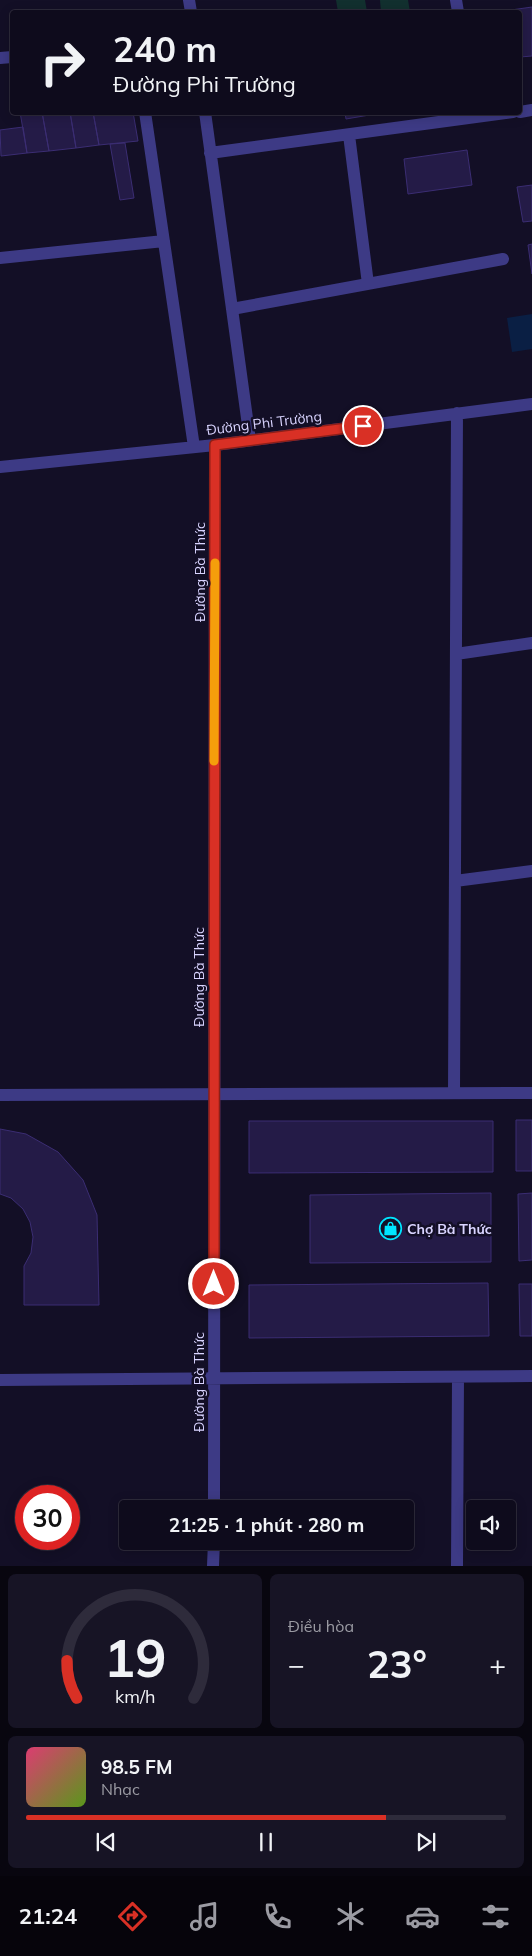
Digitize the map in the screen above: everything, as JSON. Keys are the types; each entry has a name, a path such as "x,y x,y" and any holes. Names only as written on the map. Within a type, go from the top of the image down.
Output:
{"street":[{"path":"145,115 194,447"},
{"path":"205,115 250,440"},
{"path":"210,154 349,135 471,115"},
{"path":"349,135 368,284"},
{"path":"0,258 164,241"},
{"path":"232,309 503,259"},
{"name":"Đường Phi Trường","path":"0,467 215,445 532,404"},
{"path":"454,1093 457,413"},
{"name":"Đường Bà Thức","path":"214,1500 215,445"},
{"path":"456,654 532,643"},
{"path":"455,881 532,871"},
{"path":"0,1095 532,1093"},
{"path":"0,1380 532,1376"},
{"path":"457,1566 458,1378"},
{"path":"214,1550 214,1566"}],"green space":[{"path":"336,0 365,0 367,10 338,10"},
{"path":"380,0 408,0 410,10 381,10"}],"water":[{"path":"532,314 532,349 512,352 507,318"}],"building":[{"path":"532,7 532,56 522,57 522,10 511,10"},
{"path":"21,115 43,115 49,151 27,153"},
{"path":"43,115 70,115 76,148 49,151"},
{"path":"70,115 94,115 99,145 76,148"},
{"path":"94,115 134,115 138,141 99,145"},
{"path":"345,115 369,115 346,119"},
{"path":"23,127 27,153 1,156 0,130"},
{"path":"125,143 134,198 120,200 110,144"},
{"path":"467,150 472,185 408,194 404,159"},
{"path":"532,185 532,221 523,222 517,187"},
{"path":"532,244 532,274 528,245"},
{"path":"516,1120 532,1120 532,1171 516,1171"},
{"path":"249,1121 493,1121 493,1172 249,1173"},
{"path":"0,1129 26,1134 58,1152 83,1180 97,1215 99,1305 24,1305 24,1266 31,1253 33,1237 30,1222 23,1209 11,1198 0,1194"},
{"path":"491,1193 491,1262 310,1263 310,1195"},
{"path":"532,1193 532,1260 519,1261 518,1194"},
{"path":"488,1283 489,1336 249,1338 249,1285"},
{"path":"519,1284 532,1284 532,1336 520,1336"}],"slow traffic":[{"path":"214,761 215,563"}],"place":[{"name":"Chợ Bà Thức","path":"391,1229"}],"route":[{"path":"214,1284 215,445 363,426"}]}
